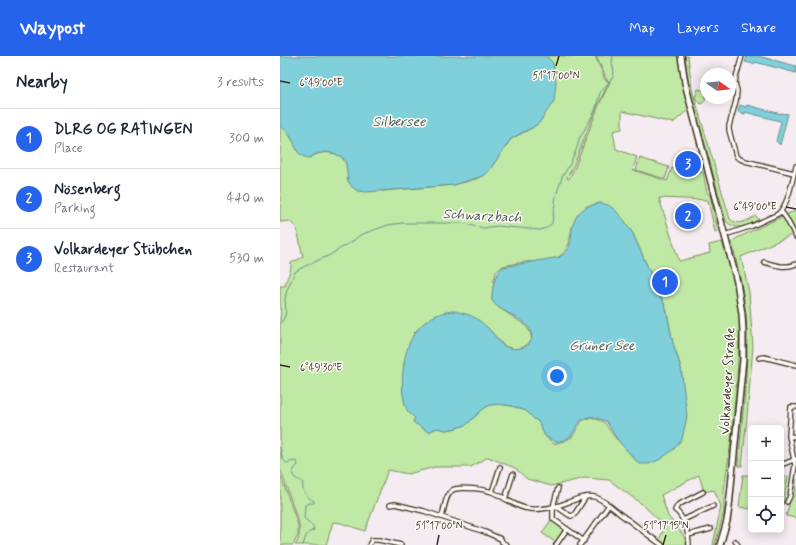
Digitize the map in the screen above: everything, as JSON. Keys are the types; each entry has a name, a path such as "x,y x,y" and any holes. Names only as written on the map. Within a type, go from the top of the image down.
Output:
{"main road":[{"name":"Volkardeyer Straße","path":"681,56 684,84 737,282 743,332 743,359 729,508 720,545"}],"street":[{"path":"742,56 735,83 736,101 730,126 730,134 736,156 740,159 794,174"},
{"path":"724,235 752,226 778,214 787,200 796,166"},
{"path":"780,212 786,218 796,236"},
{"path":"764,262 785,267 796,264"},
{"path":"759,358 764,357 796,365"},
{"path":"787,502 790,496 795,465 789,436 791,407 796,407"},
{"path":"789,436 796,437"},
{"path":"784,464 795,460"},
{"path":"492,492 500,467"},
{"path":"505,499 513,474"},
{"path":"442,517 448,494 450,491 457,488 480,489 492,492 518,506 528,509 554,507 585,497 595,497 609,505 662,545"},
{"path":"558,488 553,519 584,541"},
{"path":"689,545 688,535 683,520 679,512 675,510 678,505 703,492"},
{"path":"554,507 571,516 574,515 585,497"},
{"path":"390,505 395,504 442,517 485,532 501,539 502,542 507,545"},
{"path":"580,545 609,505"},
{"path":"683,520 713,506"},
{"path":"556,545 567,529"},
{"path":"688,535 711,529"},
{"path":"368,545 372,540 401,545"},
{"path":"735,541 738,545"}],"green space":[{"path":"546,56 595,56 604,79 609,82 567,178 569,179 610,82 606,79 596,56 679,56 689,109 673,123 622,111 622,129 613,131 616,149 637,157 633,170 667,181 672,168 686,173 703,172 707,193 710,195 718,231 715,232 708,200 659,198 679,261 710,253 709,245 722,242 732,272 737,295 740,321 737,378 731,441 724,490 724,511 715,545 713,545 721,506 714,490 704,492 699,475 661,495 668,516 684,536 687,545 667,545 659,540 665,526 643,505 609,480 585,478 551,486 527,479 515,468 488,457 471,467 435,467 408,474 388,470 365,531 341,523 333,522 326,545 295,545 298,540 300,530 299,524 280,468 280,286 285,286 291,269 291,263 303,257 297,229 290,221 280,222 280,125 294,142 313,156 320,153 333,153 340,156 345,161 347,166 348,181 383,191 454,185 476,179 488,172 511,139 539,123 543,117 553,63","holes":["600,203 624,220 633,234 666,308 673,343 681,368 683,389 639,464 616,439 604,422 591,417 582,421 572,437 554,444 545,436 538,421 526,411 512,406 498,404 490,405 483,409 466,425 453,429 445,430 440,428 431,431 413,422 415,418 403,393 404,363 414,333 424,323 435,316 487,327 504,346 515,349 522,348 532,340 530,332 525,325 498,307 492,300 496,272 503,266 523,262 544,261 559,257 569,244 572,227 587,206"]},
{"path":"685,56 688,56 692,89 730,219 740,223 756,216 759,220 750,224 737,227 726,221 688,83"},
{"path":"698,89 700,90 700,103 695,98"},
{"path":"640,158 669,167 665,179 636,170"},
{"path":"796,210 796,233 741,257 749,292 753,347 742,466 738,466 745,390 747,333 743,296 732,243 737,238"},
{"path":"280,474 298,525 298,535 293,545 280,545"},
{"path":"743,475 748,475 748,508 739,507"},
{"path":"788,476 784,499 784,497 784,477"},
{"path":"796,479 796,518 786,516"},
{"path":"551,520 564,529 555,542 542,533"}],"water":[{"name":"Silbersee","path":"280,56 546,56 553,63 556,82 554,101 539,123 511,139 488,172 482,176 454,185 366,192 358,191 352,187 348,181 346,164 343,158 336,154 326,152 316,154 309,158 304,157 297,150 291,137 280,125"},
{"path":"747,56 758,56 796,66 796,73 755,62 754,64 745,62"},
{"path":"740,105 746,107 747,105 781,114 788,114 780,145 776,141 780,121 745,112 745,114 738,112"},
{"name":"Grüner See","path":"600,203 608,205 614,209 624,220 633,234 666,308 673,343 681,368 687,416 682,439 674,449 661,459 649,464 639,464 617,439 606,421 591,416 581,420 571,436 564,440 555,442 545,436 538,421 526,411 512,406 498,404 490,405 483,409 466,425 453,429 445,430 440,428 428,432 413,422 415,418 408,412 405,404 402,383 404,360 407,350 411,340 419,328 437,315 455,311 472,316 480,321 504,346 514,349 528,345 532,337 529,328 521,321 494,304 492,300 493,286 497,274 503,267 560,257 569,247 573,226 578,214 587,207"}],"waterway":[{"name":"Schwarzbach","path":"280,324 286,312 285,299 287,290 295,272 328,256 360,235 388,225 402,223 461,223 483,228 497,226 540,230 550,226 552,223 556,196 562,177 570,164 579,139 595,111 600,93 613,77 613,56"},
{"name":"Schwarzbach","path":"280,448 282,458 285,462 297,462 298,465 292,473 294,477 303,483 305,494 314,501 314,503 305,505 304,518 313,526 314,530 307,534 303,545"}],"place":[{"name":"Volkardeyer Stübchen","path":"688,164"},
{"name":"Nösenberg","path":"688,216"},
{"name":"DLRG OG RATINGEN","path":"665,282"}]}
